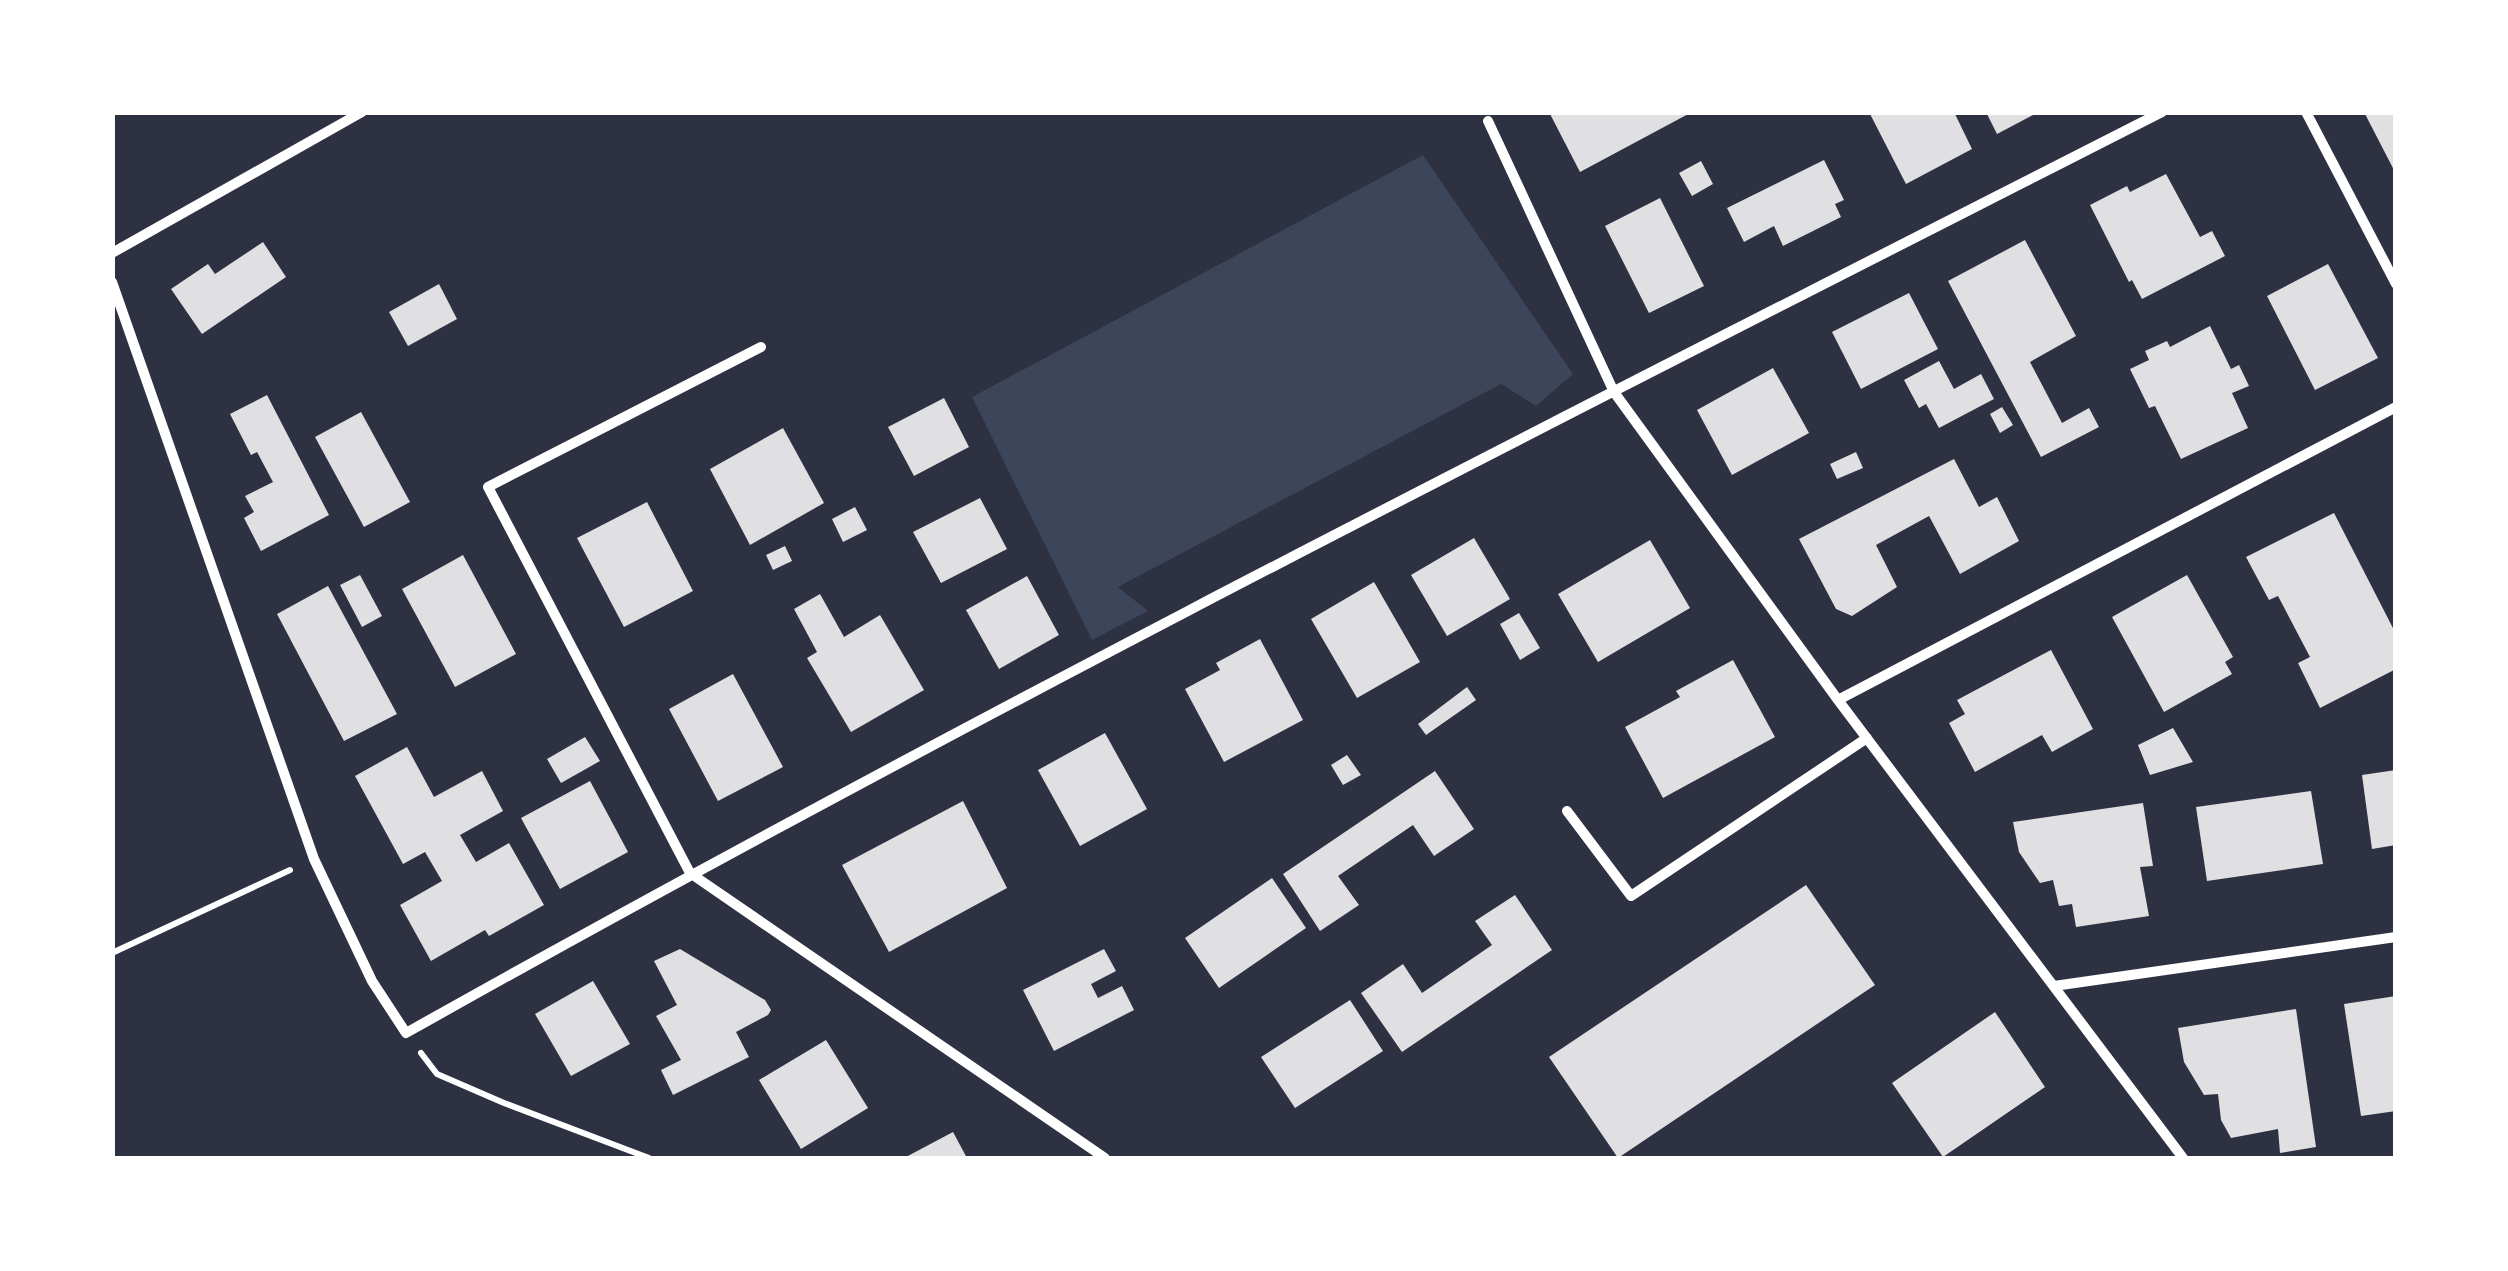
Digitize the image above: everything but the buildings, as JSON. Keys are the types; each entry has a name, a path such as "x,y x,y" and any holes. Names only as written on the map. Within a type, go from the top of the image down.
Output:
{"street":[{"path":"112,253 362,112"},
{"path":"112,282 314,859 372,981 406,1033 690,873 2162,112"},
{"path":"2306,112 2396,284"},
{"path":"1488,120 1614,392 1838,700 2183,1158"},
{"path":"762,347 488,487 690,873 1105,1158"},
{"path":"1838,700 2396,407"},
{"path":"1566,812 1631,896 1867,738"},
{"path":"2054,986 2396,937"}],"path":[{"path":"112,952 314,859"},
{"path":"406,1033 437,1074 648,1158"}],"shaded area":[{"path":"1423,155 1573,374 1536,406 1501,384 1118,587 1148,611 1092,640 972,397"}]}
